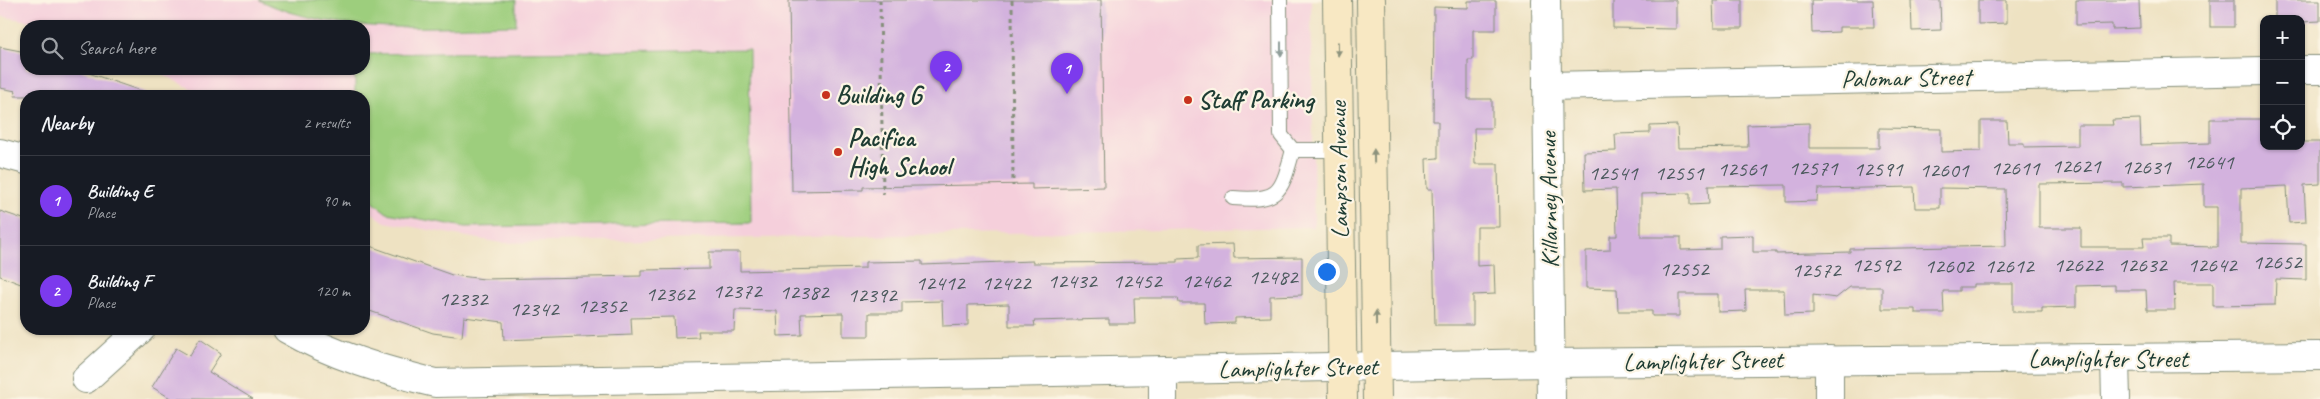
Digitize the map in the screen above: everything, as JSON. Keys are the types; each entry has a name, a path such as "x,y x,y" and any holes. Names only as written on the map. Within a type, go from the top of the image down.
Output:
{"main road":[{"name":"Lampson Avenue","path":"1337,0 1343,399"},
{"name":"Lampson Avenue","path":"1371,0 1378,399"}],"street":[{"name":"Killarney Avenue","path":"1546,0 1551,399"},
{"path":"2305,70 2320,70"},
{"name":"Palomar Street","path":"1548,86 2260,71"},
{"path":"0,153 20,158"},
{"path":"86,379 135,335"},
{"name":"Lamplighter Street","path":"298,335 314,344 367,366 435,383 1829,360 2115,360 2320,356"},
{"path":"1829,360 1829,399"},
{"path":"2115,360 2116,399"},
{"path":"1162,371 1163,399"}],"lane":[{"path":"1280,0 1281,135 1294,150 1339,150"},
{"path":"1232,198 1259,199 1272,196 1282,188 1294,150"}],"path":[{"path":"880,0 883,194"},
{"path":"1012,0 1013,186"}],"shaded area":[{"name":"Pacifica High School","path":"0,0 1311,0 1314,227 501,243 385,222 370,211 370,90 194,90 163,75 370,75 370,20 22,20 0,16"}],"green space":[{"path":"259,0 516,0 516,25 385,27 370,26 370,20 320,20 289,12"},
{"path":"749,49 751,223 465,227 387,213 370,200 370,90 355,90 355,75 370,75 370,54"}],"building":[{"path":"789,0 1101,0 1104,187 1032,189 1032,184 863,187 863,190 792,191"},
{"path":"1613,0 1676,0 1676,29 1613,28"},
{"path":"1713,0 1742,0 1742,28 1714,28"},
{"path":"1811,0 1873,0 1874,27 1839,27 1839,32 1812,33"},
{"path":"1911,0 1940,0 1941,30 1912,31"},
{"path":"1978,0 2007,0 2007,23 1978,24"},
{"path":"2076,0 2139,0 2140,28 2112,29 2112,24 2076,25"},
{"path":"2210,0 2234,0 2234,27 2210,27"},
{"path":"2275,0 2320,0 2320,21 2305,22 2305,15 2275,15"},
{"path":"1468,1 1496,1 1496,30 1473,30 1473,60 1468,60 1468,99 1492,99 1492,128 1474,128 1475,164 1498,164 1499,227 1477,227 1477,266 1494,265 1495,294 1473,295 1473,325 1435,325 1432,189 1427,189 1426,159 1438,158 1438,121 1433,121 1434,7 1468,8"},
{"path":"0,47 20,51 20,75 94,75 138,90 20,90 20,96 14,96 16,91 0,88"},
{"path":"2140,119 2141,145 2210,143 2210,119 2260,119 2260,150 2305,150 2305,142 2320,142 2320,184 2304,185 2306,222 2289,223 2287,186 2241,188 2241,243 2306,244 2306,280 2276,279 2275,305 2213,306 2213,283 2174,283 2175,310 2147,310 2146,290 2115,290 2115,285 2076,286 2076,307 2042,308 2042,312 2013,312 2013,284 1974,284 1974,287 1959,287 1959,291 1943,291 1944,313 1915,313 1915,309 1882,309 1882,287 1850,287 1836,298 1813,295 1813,314 1785,315 1784,290 1745,290 1746,311 1718,312 1718,294 1679,294 1679,316 1652,316 1652,311 1618,311 1617,289 1586,288 1586,251 1610,250 1610,236 1617,236 1616,189 1585,190 1584,152 1616,151 1615,134 1650,133 1650,126 1677,125 1678,148 1748,147 1747,125 1809,123 1809,148 1879,148 1879,128 1941,129 1941,152 1981,151 1981,121 2007,121 2008,143 2024,143 2024,147 2078,146 2078,125 2113,125 2112,120","holes":["2123,183 2123,187 2204,184 2204,207 2217,207 2217,247 2169,246 2169,238 2143,238 2144,247 2081,247 2081,228 2039,228 2039,184","1786,185 1786,202 1817,201 1818,189 1914,187 1915,208 1940,208 1940,188 2005,189 2006,246 1850,249 1850,252 1776,254 1776,252 1753,252 1753,235 1720,236 1720,249 1681,250 1681,237 1641,237 1641,194 1690,193 1690,205 1709,204 1708,186"]},
{"path":"0,211 20,218 20,284 0,276"},
{"path":"1233,244 1234,258 1302,257 1302,295 1270,296 1270,317 1235,318 1235,323 1205,324 1204,303 1179,303 1178,298 1134,298 1135,324 1109,324 1109,319 1034,321 1035,326 1009,326 1009,304 968,305 968,325 943,326 942,301 902,302 902,313 869,313 869,336 843,336 843,313 801,314 802,335 778,336 777,311 735,310 734,331 698,331 699,337 675,338 674,317 631,318 632,335 504,340 503,322 464,317 462,337 433,333 370,311 370,246 452,275 484,279 641,276 641,270 709,269 709,252 740,252 740,271 865,268 865,262 922,261 922,265 1033,261 1033,263 1178,262 1178,259 1198,258 1198,245"},
{"path":"200,339 221,353 209,372 253,399 172,399 152,387 176,348 190,356"}],"place":[{"name":"Building F","path":"946,92"},
{"name":"Building E","path":"1067,94"},
{"name":"Building G","path":"826,95"},
{"name":"Staff Parking","path":"1188,100"},
{"name":"Pacifica High School","path":"838,152"}]}
